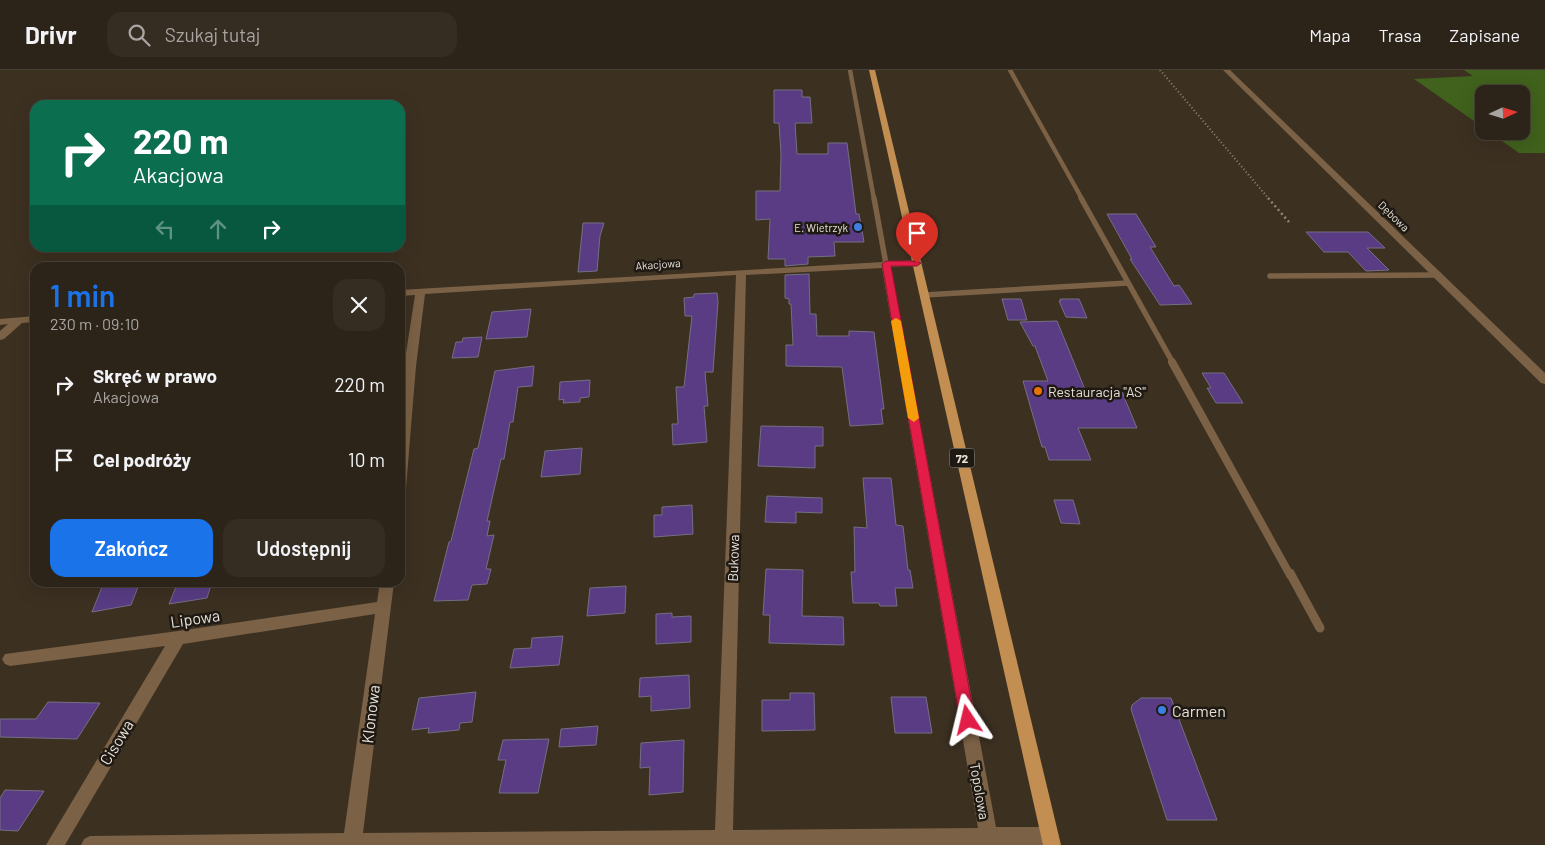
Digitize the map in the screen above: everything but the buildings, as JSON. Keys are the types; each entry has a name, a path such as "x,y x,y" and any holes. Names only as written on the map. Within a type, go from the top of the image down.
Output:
{"main road":[{"name":"72","path":"872,70 1052,841"}],"street":[{"name":"Dębowa","path":"1226,70 1439,274 1545,380"},
{"name":"Akacjowa","path":"405,293 917,263"},
{"name":"Topolowa","path":"886,264 989,841"},
{"name":"Bukowa","path":"724,842 741,272"},
{"path":"405,427 410,366 420,292"},
{"path":"0,322 30,319"},
{"path":"0,337 19,320"},
{"name":"Klonowa","path":"353,843 386,587"},
{"name":"Lipowa","path":"10,659 178,638 384,606"},
{"name":"Cisowa","path":"55,845 178,638"},
{"path":"90,845 1052,841"}],"lane":[{"path":"850,70 886,264"},
{"path":"1010,70 1320,628"},
{"path":"1270,276 1323,273 1364,276 1439,274"},
{"path":"924,295 1128,283"}],"path":[{"path":"1160,70 1289,222"}],"green space":[{"path":"1464,70 1545,70 1545,153 1519,153 1501,140 1530,140 1530,85 1475,85 1475,122 1414,79 1473,76"}],"slow traffic":[{"path":"896,321 914,418"}],"place":[{"name":"E. Wietrzyk","path":"858,227"},
{"name":"Restauracja \"AS\"","path":"1038,391"},
{"name":"Carmen","path":"1162,710"}],"route":[{"path":"917,263 886,264 968,720"}]}
